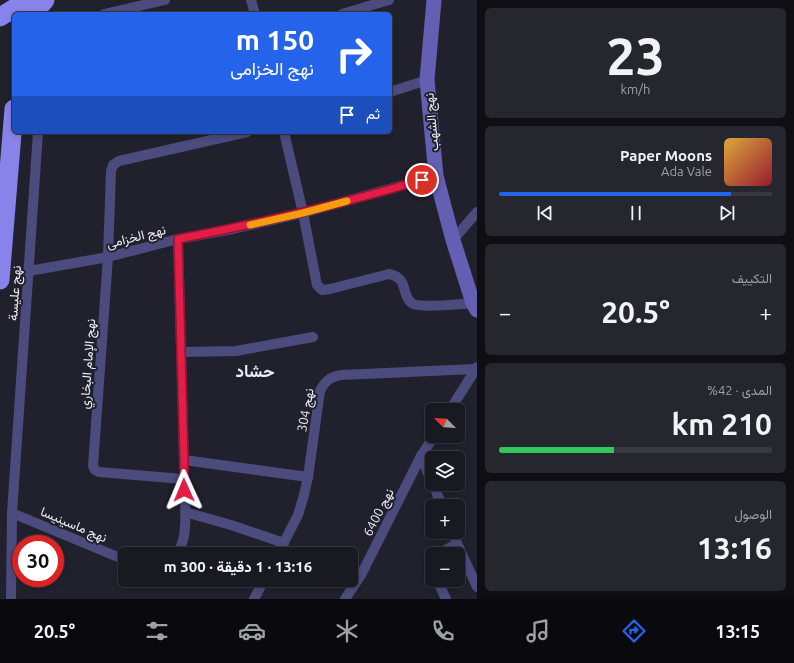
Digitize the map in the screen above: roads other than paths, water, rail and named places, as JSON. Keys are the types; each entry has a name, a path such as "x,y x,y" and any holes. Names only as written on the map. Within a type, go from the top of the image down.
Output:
{"highway":[{"path":"0,17 28,0"},
{"path":"35,12 45,0"},
{"path":"0,280 12,134"}],"street":[{"path":"113,12 165,0"},
{"path":"251,0 254,12"},
{"path":"349,12 389,0"},
{"name":"نهج الشهب","path":"434,0 428,80 436,176 475,307"},
{"path":"392,91 428,80"},
{"name":"نهج عليسة","path":"11,599 12,512 38,134"},
{"name":"نهج الإمام البخاري","path":"183,479 99,472 95,470 93,466 108,257 111,171 113,165 119,161 238,134"},
{"path":"284,134 303,213 317,284 322,290 389,274 396,275 402,280 409,299 414,304 475,307"},
{"name":"نهج الخزامى","path":"28,271 108,257 178,239 233,229 303,213 436,176"},
{"path":"454,240 477,212"},
{"path":"178,239 185,512 184,536 180,547"},
{"path":"181,352 236,351 313,337"},
{"path":"475,370 477,384"},
{"path":"454,403 475,370"},
{"name":"نهج 304","path":"282,547 298,515 304,495 308,477 320,391 324,383 331,377 341,375 475,370"},
{"name":"نهج 6400","path":"345,599 361,575 421,456 429,443"},
{"path":"421,456 425,466"},
{"path":"184,460 308,477"},
{"name":"نهج ماسينيسا","path":"12,512 118,557"},
{"path":"185,512 231,525 284,543"},
{"path":"455,539 477,587"},
{"path":"451,547 457,544"},
{"path":"254,599 260,587"},
{"path":"440,587 446,599"}],"district":[{"name":"حشاد","path":"255,370"}]}
